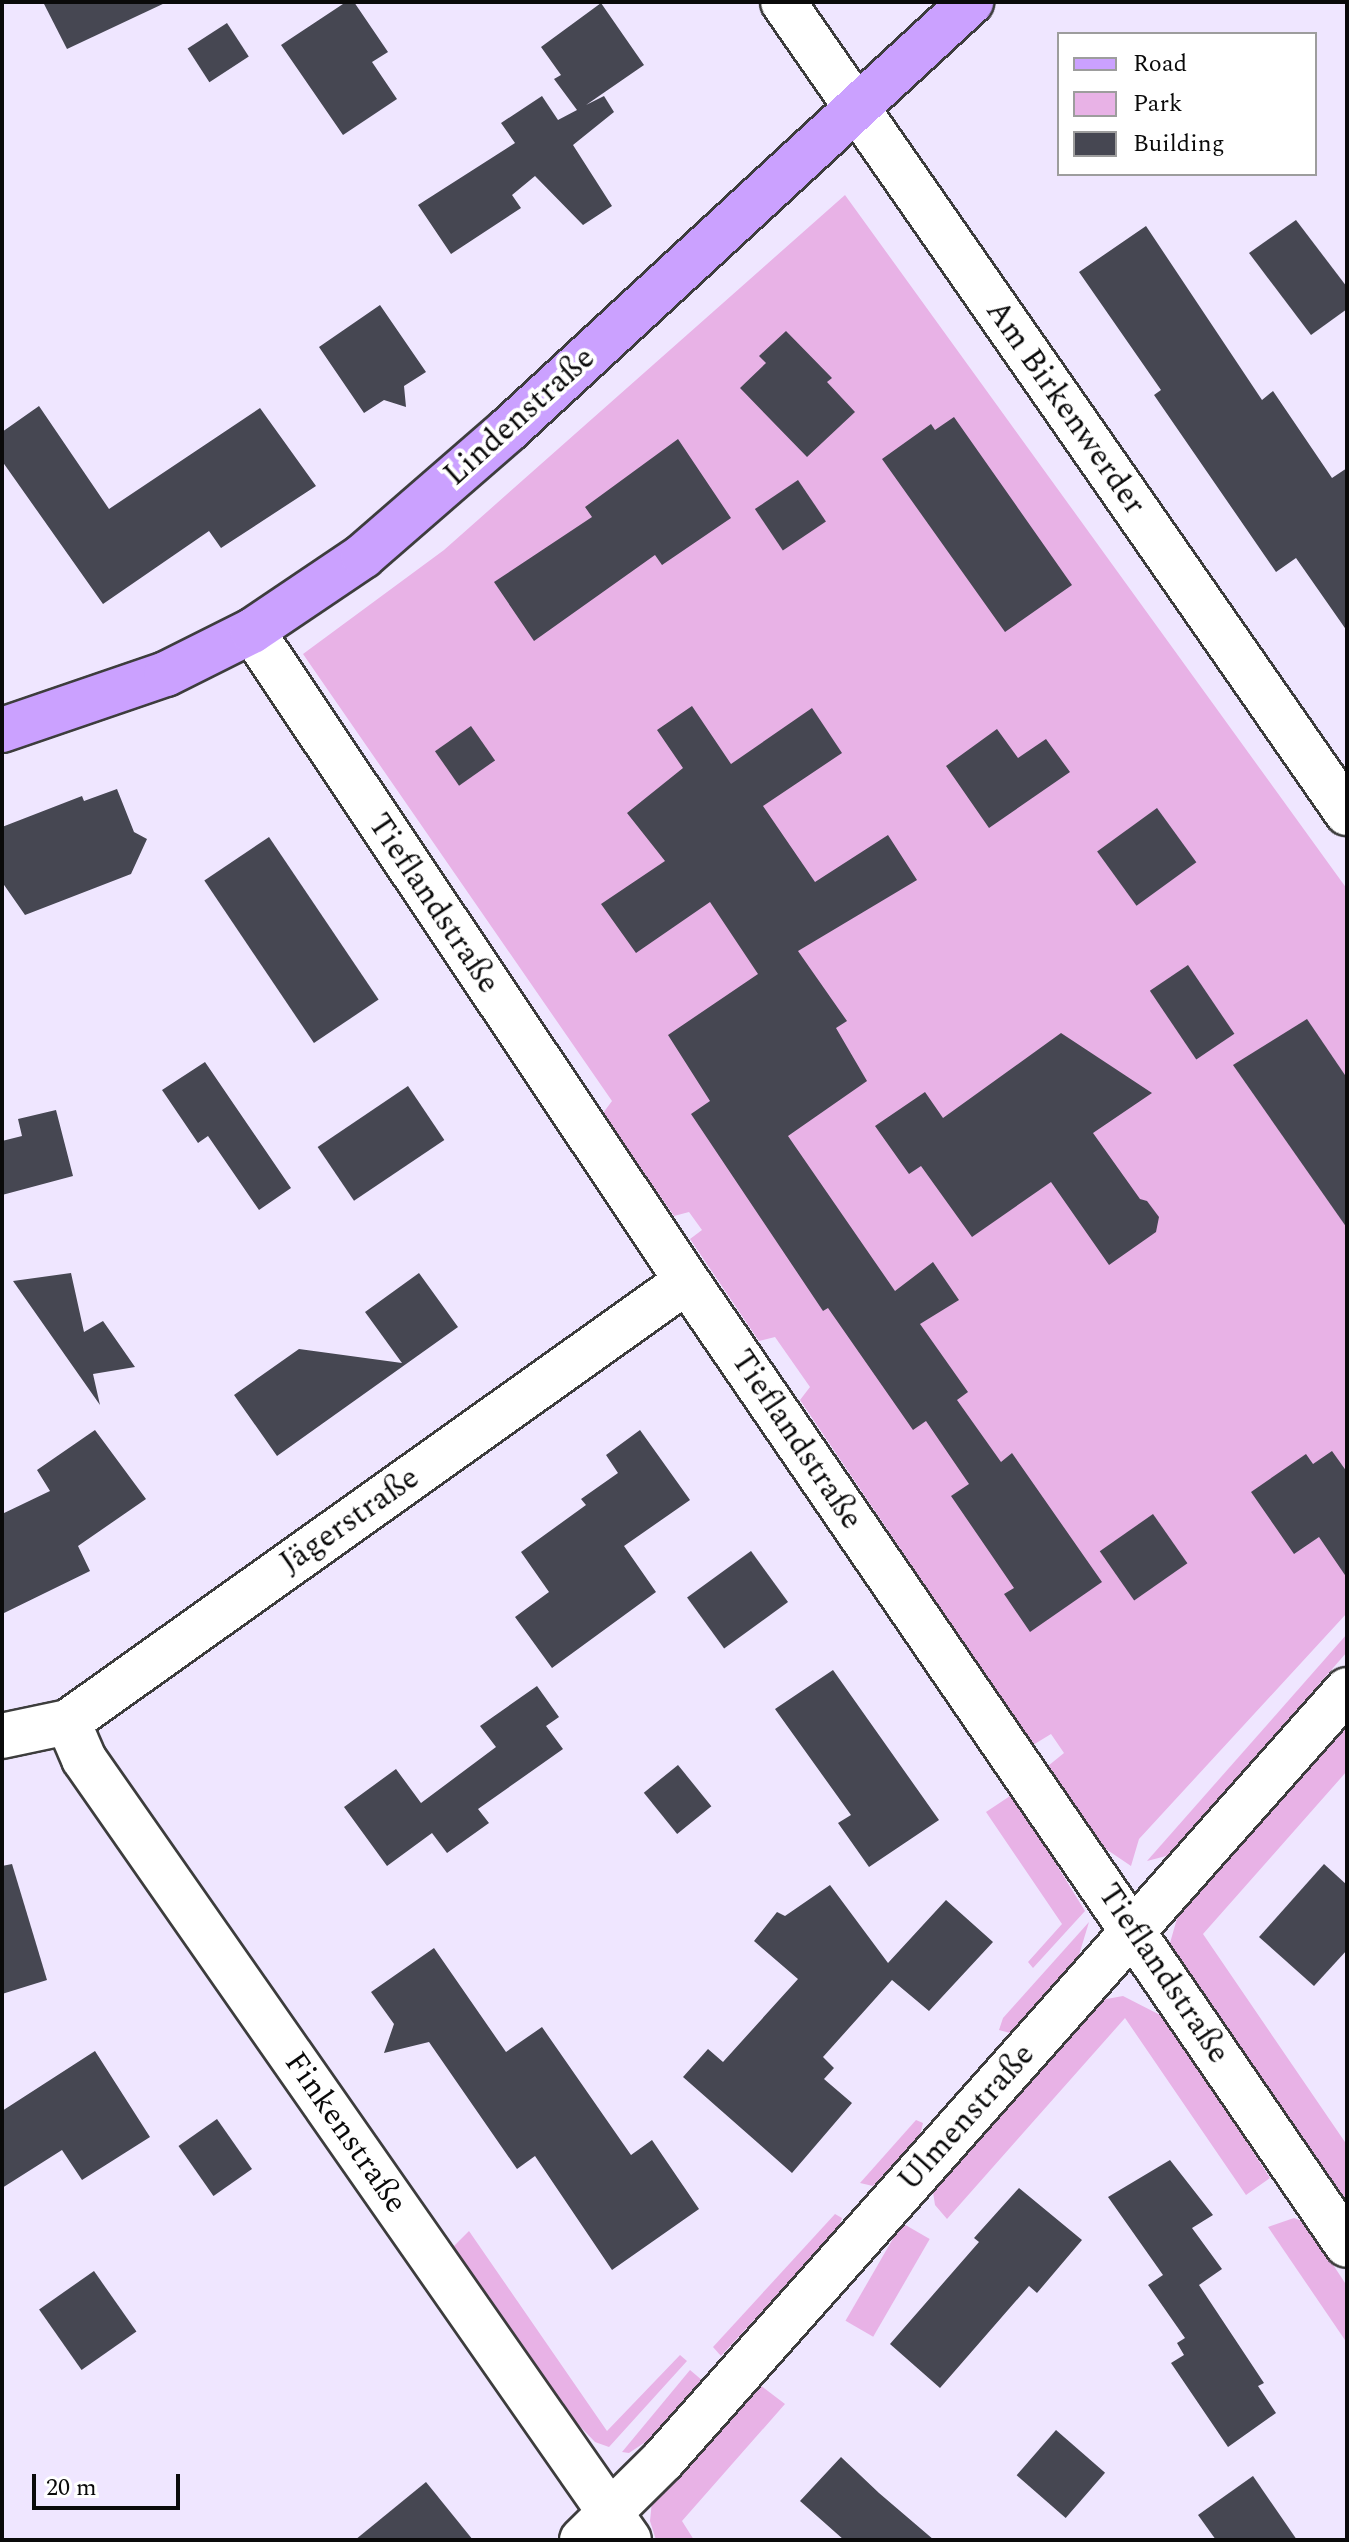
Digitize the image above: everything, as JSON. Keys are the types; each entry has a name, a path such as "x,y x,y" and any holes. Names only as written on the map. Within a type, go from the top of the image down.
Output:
{"street":[{"name":"Am Birkenwerder","path":"783,2 1347,813"},
{"name":"Lindenstraße","path":"2,730 166,674 252,631 375,545 971,2"},
{"name":"Tieflandstraße","path":"252,631 687,1281 1347,2245"},
{"name":"Jägerstraße","path":"2,1736 68,1722 687,1281"},
{"name":"Ulmenstraße","path":"607,2531 1347,1690"},
{"name":"Finkenstraße","path":"68,1722 84,1759 607,2531"}],"green space":[{"path":"845,195 1347,889 1347,1613 1139,1839 1131,1866 1103,1847 1048,1766 1064,1753 1051,1734 1033,1745 800,1400 810,1387 775,1337 759,1341 690,1239 702,1230 689,1212 674,1216 603,1113 612,1101 303,654 444,550"},
{"path":"1347,1634 1347,1652 1170,1855 1147,1861"},
{"path":"1347,1719 1347,1771 1203,1934 1347,2145 1347,2210 1172,1955 1170,1943 1178,1915 1204,1880"},
{"path":"1013,1794 1085,1911 1033,1968 1028,1962 1062,1924 986,1812"},
{"path":"1089,1922 1079,1955 1010,2033 999,2030 1003,2018"},
{"path":"1123,1996 1166,2018 1270,2178 1246,2195 1125,2018 947,2219 935,2205 933,2192 1101,2000"},
{"path":"916,2120 923,2123 920,2135 873,2186 860,2183"},
{"path":"835,2214 842,2218 839,2227 721,2356 713,2347"},
{"path":"1294,2218 1305,2222 1347,2286 1347,2343 1268,2227"},
{"path":"902,2223 930,2239 873,2337 845,2321"},
{"path":"469,2231 607,2431 680,2355 687,2361 609,2447 595,2442 570,2416 450,2250"},
{"path":"690,2370 703,2381 653,2437 629,2453 622,2452"},
{"path":"760,2385 785,2404 682,2521 694,2540 656,2540 650,2521 652,2501"}],"building":[{"path":"43,2 167,2 67,49"},
{"path":"346,2 354,2 388,52 372,62 397,99 343,135 281,45"},
{"path":"601,3 644,65 586,105 604,96 614,112 573,145 612,206 583,225 535,176 512,195 521,208 451,254 418,205 515,143 501,123 542,96 558,120 577,110 554,79 561,75 541,47"},
{"path":"227,23 249,57 209,82 188,49"},
{"path":"1296,220 1347,287 1347,309 1311,335 1249,253"},
{"path":"1146,226 1262,400 1273,391 1332,478 1347,468 1347,631 1296,558 1276,572 1154,395 1161,390 1079,272"},
{"path":"380,305 426,372 404,386 406,407 384,400 364,413 319,347"},
{"path":"786,331 832,378 827,382 855,412 807,457 740,388 766,363 759,356"},
{"path":"39,406 109,509 260,408 316,486 221,548 209,531 103,604 2,461 2,432"},
{"path":"954,417 1072,585 1005,632 882,459 931,424 935,430"},
{"path":"678,439 731,518 662,565 655,555 534,641 494,582 592,517 585,507"},
{"path":"798,480 826,521 783,551 755,509"},
{"path":"692,706 731,764 812,708 842,753 763,806 815,882 888,835 917,880 798,951 847,1021 836,1028 867,1081 788,1136 895,1291 933,1262 959,1300 920,1324 968,1392 957,1400 1001,1462 1012,1453 1102,1582 1030,1632 1004,1594 1014,1588 951,1496 969,1484 926,1421 913,1430 828,1308 823,1311 691,1114 710,1101 668,1035 758,974 710,902 636,953 601,904 665,861 627,813 683,768 657,730"},
{"path":"471,726 495,760 459,786 435,751"},
{"path":"997,729 1018,758 1046,739 1070,772 989,828 946,766"},
{"path":"117,789 134,832 147,839 131,874 25,915 2,882 2,827 82,796 84,801"},
{"path":"1157,808 1196,862 1137,906 1097,851"},
{"path":"269,837 379,999 314,1043 204,881"},
{"path":"1188,965 1234,1034 1196,1060 1150,991"},
{"path":"1307,1019 1347,1078 1347,1228 1233,1065"},
{"path":"1061,1033 1152,1093 1093,1133 1140,1199 1147,1201 1159,1217 1156,1232 1109,1265 1051,1182 972,1237 921,1166 909,1174 875,1126 925,1092 943,1118"},
{"path":"205,1062 291,1188 259,1210 208,1136 198,1143 162,1090"},
{"path":"408,1086 444,1140 354,1201 318,1147"},
{"path":"56,1110 73,1176 2,1195 2,1141 22,1136 18,1119"},
{"path":"71,1273 84,1332 103,1321 135,1367 93,1374 100,1405 13,1281"},
{"path":"419,1273 458,1327 277,1456 234,1395 299,1349 402,1363 365,1312"},
{"path":"95,1430 146,1499 78,1546 90,1571 2,1614 2,1514 50,1491 37,1470"},
{"path":"640,1430 690,1500 624,1546 656,1592 552,1668 515,1617 549,1592 521,1552 586,1505 581,1499 618,1473 606,1455"},
{"path":"1332,1451 1347,1472 1347,1578 1319,1537 1294,1554 1251,1492 1306,1454 1313,1464"},
{"path":"1153,1514 1187,1563 1134,1600 1100,1551"},
{"path":"751,1551 788,1602 724,1648 687,1597"},
{"path":"833,1670 939,1820 869,1867 838,1823 851,1815 775,1709"},
{"path":"537,1686 559,1717 546,1726 563,1749 478,1809 489,1823 447,1853 432,1833 387,1866 344,1807 396,1769 421,1803 496,1747 480,1726"},
{"path":"678,1765 711,1806 677,1834 644,1793"},
{"path":"12,1864 47,1980 2,1994 2,1866"},
{"path":"1324,1864 1347,1885 1347,1950 1314,1986 1259,1937"},
{"path":"830,1885 888,1963 946,1900 993,1942 929,2011 892,1980 823,2057 834,2068 824,2079 852,2103 792,2173 683,2077 708,2049 723,2062 798,1979 754,1941 777,1912 785,1916"},
{"path":"434,1948 506,2052 542,2027 631,2155 652,2140 699,2209 612,2270 535,2156 517,2169 429,2042 384,2053 394,2024 371,1992"},
{"path":"95,2051 150,2137 82,2180 62,2150 2,2188 2,2111"},
{"path":"217,2119 252,2169 213,2196 178,2146"},
{"path":"1170,2160 1213,2215 1192,2228 1222,2269 1199,2285 1264,2383 1258,2386 1276,2413 1228,2447 1171,2363 1184,2355 1177,2343 1185,2338 1148,2285 1163,2275 1108,2197"},
{"path":"1019,2188 1082,2240 1037,2293 1029,2286 940,2388 890,2344 979,2242 974,2238"},
{"path":"94,2271 136,2332 82,2370 39,2309"},
{"path":"1056,2430 1105,2473 1066,2518 1017,2475"},
{"path":"841,2457 934,2540 844,2540 800,2501"},
{"path":"1253,2476 1297,2540 1216,2540 1198,2515"},
{"path":"426,2482 473,2540 355,2540"}]}
